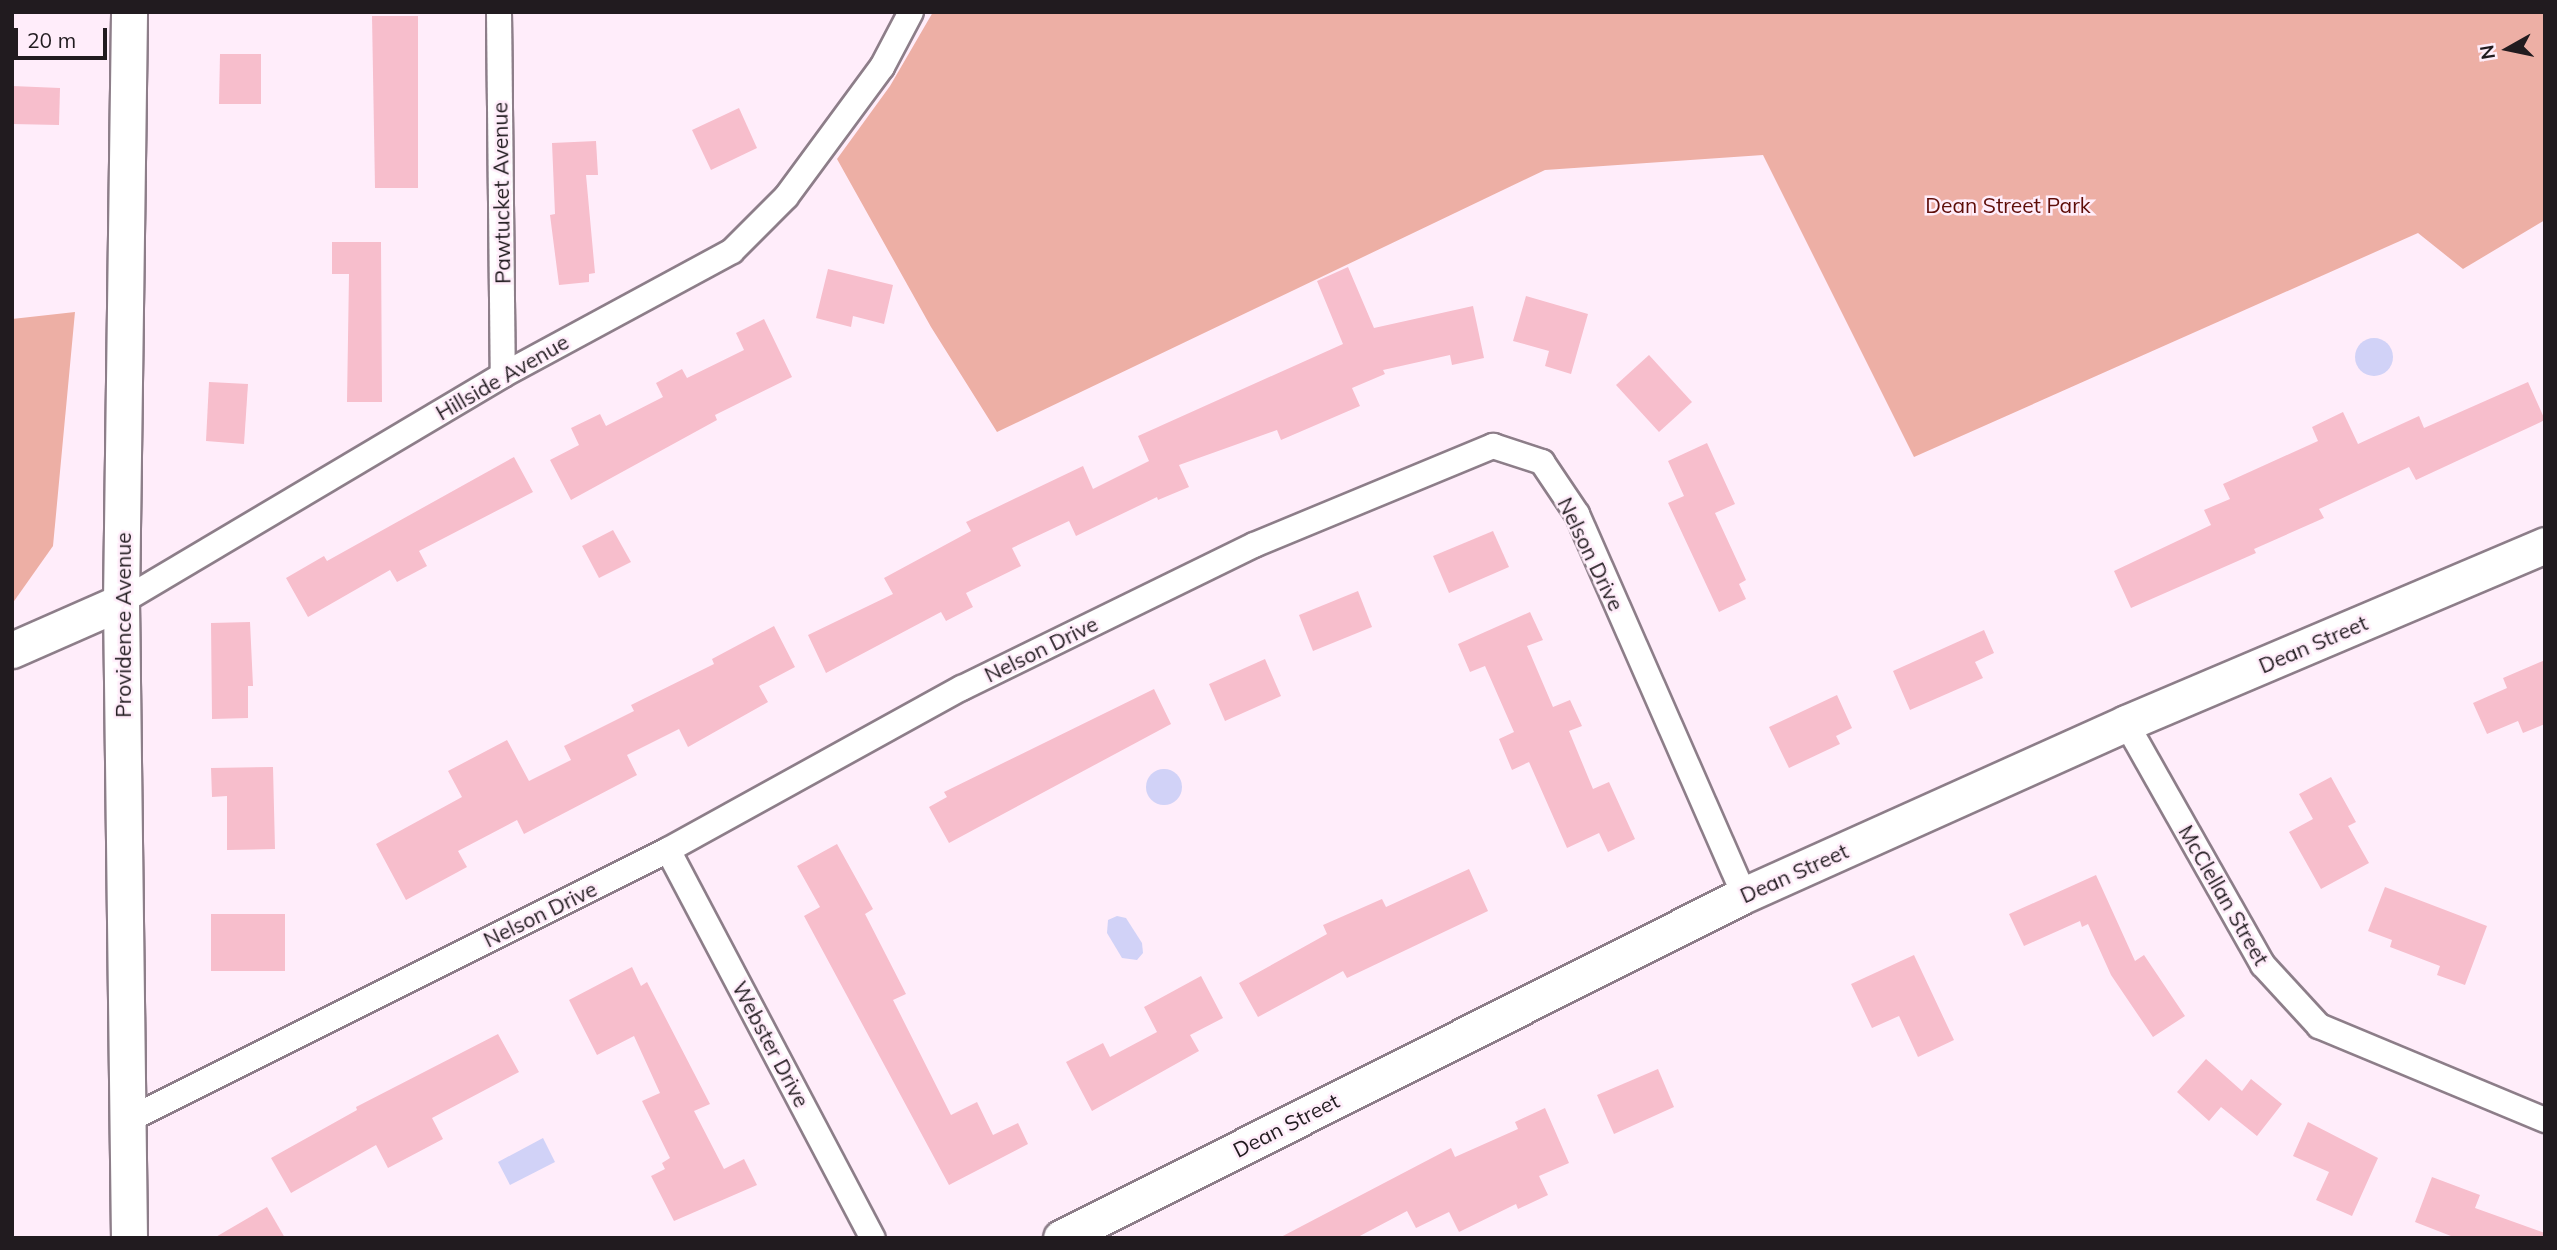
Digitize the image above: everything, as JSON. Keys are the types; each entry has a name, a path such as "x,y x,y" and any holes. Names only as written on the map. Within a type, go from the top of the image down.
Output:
{"street":[{"name":"Providence Avenue","path":"129,12 121,602 130,1119 129,1238"},
{"name":"Pawtucket Avenue","path":"499,12 503,374"},
{"name":"Hillside Avenue","path":"12,650 121,602 503,374 732,251 794,186 882,67 911,12"},
{"name":"Nelson Drive","path":"130,1119 668,850 962,688 1242,551 1422,472 1493,446 1542,462 1577,514 1744,895"},
{"name":"Dean Street","path":"1061,1238 1744,895 2126,723 2545,545"},
{"name":"McClellan Street","path":"2126,723 2263,965 2319,1026 2545,1120"},
{"name":"Webster Drive","path":"668,850 873,1238"}],"green space":[{"name":"Dean Street Park","path":"933,12 2545,12 2545,220 2463,269 2418,233 1914,457 1763,155 1545,170 997,432 931,327 837,159 890,86"},
{"path":"75,312 53,546 12,604 12,319"}],"water":[{"path":"2374,338 2387,344 2393,357 2387,370 2374,376 2361,370 2355,357 2361,344"},
{"path":"1164,769 1177,774 1182,787 1177,800 1164,805 1151,800 1146,787 1151,774"},
{"path":"1117,916 1126,918 1142,943 1143,953 1137,960 1122,958 1107,933 1108,920"},
{"path":"543,1138 555,1162 510,1185 498,1162"}],"building":[{"path":"372,16 418,16 418,188 375,188"},
{"path":"220,54 261,54 261,104 219,104"},
{"path":"12,86 60,88 59,125 12,124"},
{"path":"739,108 757,148 711,170 692,130"},
{"path":"596,141 598,175 586,175 595,273 589,274 589,282 559,285 550,215 555,214 552,143"},
{"path":"332,242 381,242 382,402 347,402 349,274 332,274"},
{"path":"1348,267 1374,328 1473,306 1484,358 1452,365 1450,355 1383,370 1385,374 1352,388 1360,406 1281,440 1277,430 1179,465 1189,487 1158,500 1157,497 1076,536 1069,521 1012,548 1021,566 966,593 973,607 946,621 941,612 826,673 808,635 893,594 884,578 971,531 966,522 1083,466 1093,489 1149,461 1138,436 1343,344 1317,281"},
{"path":"828,269 893,285 884,324 853,316 851,327 816,318"},
{"path":"1526,296 1588,314 1571,374 1545,366 1549,351 1513,341"},
{"path":"764,319 792,377 715,415 717,420 571,500 550,460 579,445 571,428 600,414 606,426 663,397 656,383 682,369 687,378 744,350 736,333"},
{"path":"1649,355 1692,402 1659,432 1616,385"},
{"path":"209,382 248,384 244,444 206,441"},
{"path":"2528,382 2545,420 2416,480 2409,467 2319,509 2324,518 2254,549 2256,553 2131,608 2114,571 2211,525 2204,510 2230,499 2223,484 2318,441 2312,427 2343,412 2358,444 2419,416 2424,428"},
{"path":"1707,443 1735,504 1715,513 1746,580 1739,584 1746,599 1719,612 1668,503 1684,496 1668,461"},
{"path":"514,457 533,492 419,551 427,566 397,582 390,570 308,617 286,578 324,556 327,561"},
{"path":"613,530 631,562 599,578 582,546"},
{"path":"1493,531 1509,567 1449,593 1433,556"},
{"path":"1358,591 1372,627 1313,651 1299,615"},
{"path":"1530,612 1543,640 1527,646 1553,707 1570,700 1582,726 1569,731 1593,789 1609,782 1635,839 1608,852 1599,833 1567,848 1529,762 1512,770 1499,739 1514,732 1485,666 1470,672 1458,644"},
{"path":"250,622 253,686 248,686 248,718 212,719 211,623"},
{"path":"774,626 795,667 759,686 768,702 688,747 679,729 627,755 637,775 524,834 517,820 458,851 467,867 406,900 376,844 462,797 448,771 507,740 529,781 571,760 564,746 634,711 631,705 714,664 712,659"},
{"path":"1984,630 1994,653 1975,662 1983,678 1910,710 1893,671"},
{"path":"1265,659 1281,696 1225,721 1209,684"},
{"path":"2545,660 2545,724 2523,733 2518,721 2487,734 2473,703 2507,688 2503,678"},
{"path":"1154,689 1171,724 949,843 929,807 947,797 944,792"},
{"path":"1837,695 1852,728 1836,736 1840,744 1789,768 1769,727"},
{"path":"273,767 275,849 227,850 227,796 212,797 211,768"},
{"path":"2331,777 2356,822 2348,826 2369,863 2321,889 2289,832 2313,819 2299,794"},
{"path":"837,844 873,909 865,914 906,994 893,1000 951,1115 977,1102 993,1135 1018,1123 1028,1144 949,1185 804,916 820,907 797,866"},
{"path":"1469,869 1488,911 1347,978 1343,971 1258,1017 1239,983 1327,934 1323,925 1382,899 1386,907"},
{"path":"2096,875 2135,961 2144,955 2185,1016 2153,1037 2111,975 2088,924 2082,927 2080,921 2024,946 2009,914"},
{"path":"2385,887 2487,926 2465,985 2437,975 2440,966 2390,947 2392,940 2368,931"},
{"path":"211,914 285,914 285,971 211,971"},
{"path":"1914,955 1954,1040 1918,1057 1899,1016 1872,1028 1851,984"},
{"path":"632,967 641,986 647,982 710,1104 694,1111 724,1169 744,1159 757,1185 674,1221 651,1176 665,1169 662,1163 670,1158 642,1101 660,1093 634,1036 597,1055 569,1000"},
{"path":"1201,976 1223,1018 1190,1035 1199,1051 1092,1111 1066,1062 1103,1043 1110,1057 1157,1032 1144,1007"},
{"path":"498,1034 519,1072 432,1118 443,1139 388,1168 376,1145 291,1193 271,1158 357,1110 356,1107"},
{"path":"2206,1059 2242,1091 2251,1079 2282,1104 2257,1136 2221,1107 2209,1121 2177,1092"},
{"path":"1658,1069 1674,1107 1614,1134 1597,1095"},
{"path":"1545,1108 1569,1163 1539,1176 1548,1195 1518,1209 1516,1204 1459,1232 1449,1212 1416,1228 1407,1211 1356,1238 1279,1238 1451,1148 1455,1157 1518,1129 1515,1122"},
{"path":"2308,1122 2378,1158 2352,1216 2316,1200 2329,1172 2293,1156"},
{"path":"2432,1177 2480,1195 2475,1208 2545,1233 2545,1238 2456,1238 2415,1222"},
{"path":"267,1207 285,1238 214,1238"}]}
